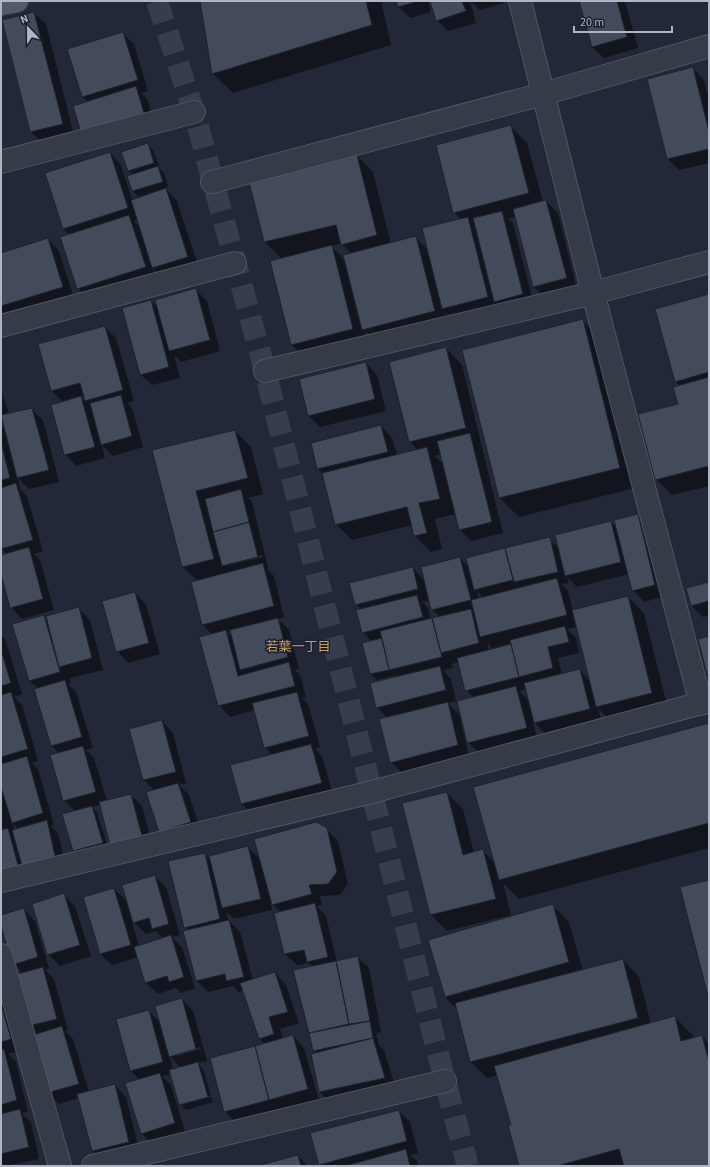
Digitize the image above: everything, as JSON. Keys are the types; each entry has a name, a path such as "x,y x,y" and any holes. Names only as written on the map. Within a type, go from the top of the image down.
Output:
{"main road":[{"path":"1,4 17,1"}],"street":[{"path":"1,881 372,792 705,702 593,293 520,1"},
{"path":"212,182 543,94 709,46"},
{"path":"1,162 194,112"},
{"path":"265,371 593,293 709,262"},
{"path":"1,326 235,263"},
{"path":"1,955 60,1166"},
{"path":"93,1166 445,1081"}],"building":[{"path":"200,1 366,1 372,25 212,74"},
{"path":"396,1 419,1 398,7"},
{"path":"430,1 462,1 466,11 436,21"},
{"path":"579,1 617,1 627,37 592,47"},
{"path":"34,12 63,124 30,132 2,20"},
{"path":"123,32 138,80 82,97 67,49"},
{"path":"693,67 709,132 709,149 667,159 647,79"},
{"path":"136,86 144,113 81,133 73,106"},
{"path":"511,125 529,193 453,213 436,145"},
{"path":"148,143 154,163 128,171 121,152"},
{"path":"110,152 128,208 63,229 45,173"},
{"path":"357,155 377,235 341,245 336,225 264,242 249,182"},
{"path":"158,166 163,182 132,191 127,176"},
{"path":"166,188 188,257 152,268 131,200"},
{"path":"546,200 567,278 533,287 513,209"},
{"path":"502,211 523,294 494,302 473,218"},
{"path":"129,215 146,267 77,289 60,237"},
{"path":"468,217 488,297 442,309 422,228"},
{"path":"416,236 435,311 362,330 343,255"},
{"path":"48,238 63,287 1,306 1,253"},
{"path":"332,245 353,329 291,345 270,261"},
{"path":"196,288 210,340 169,351 155,300"},
{"path":"709,294 709,372 675,382 655,309"},
{"path":"151,300 169,367 140,375 122,308"},
{"path":"583,319 620,468 499,498 462,350"},
{"path":"105,326 123,390 85,401 80,383 51,391 38,344"},
{"path":"446,347 466,428 409,442 389,362"},
{"path":"366,362 375,399 308,416 299,379"},
{"path":"709,377 709,466 655,480 638,414 678,404 673,387"},
{"path":"121,395 132,436 101,445 90,403"},
{"path":"81,396 95,447 64,455 51,405"},
{"path":"32,408 49,470 17,478 1,415"},
{"path":"381,425 388,452 317,469 311,443"},
{"path":"235,430 248,478 196,491 214,559 182,567 152,450"},
{"path":"470,433 492,522 459,530 437,441"},
{"path":"1,442 10,478 1,480"},
{"path":"427,447 440,499 419,503 427,533 414,536 407,507 335,525 322,473"},
{"path":"16,483 33,540 1,549 1,488"},
{"path":"241,489 249,522 213,532 205,499"},
{"path":"638,514 655,585 632,591 614,520"},
{"path":"611,521 621,562 565,576 555,535"},
{"path":"249,522 258,557 222,566 213,532"},
{"path":"550,537 558,572 514,582 505,548"},
{"path":"29,547 43,599 10,608 1,574 1,555"},
{"path":"505,548 513,580 474,590 466,558"},
{"path":"460,557 471,600 431,610 421,567"},
{"path":"263,563 274,606 202,625 191,582"},
{"path":"413,567 418,589 355,605 349,583"},
{"path":"557,578 567,615 480,637 471,600"},
{"path":"709,582 709,601 691,606 686,588"},
{"path":"135,592 149,643 116,652 102,601"},
{"path":"417,595 423,617 362,633 356,610"},
{"path":"628,596 652,693 596,707 572,610"},
{"path":"79,607 92,658 59,667 46,616"},
{"path":"471,609 479,643 441,653 432,618"},
{"path":"44,615 60,672 29,681 12,624"},
{"path":"278,618 288,657 240,670 230,630"},
{"path":"432,618 442,657 389,670 380,631"},
{"path":"565,626 569,642 548,647 553,668 519,677 510,640"},
{"path":"226,630 238,676 289,662 295,686 218,706 199,637"},
{"path":"709,636 709,673 707,674 698,639"},
{"path":"382,638 389,670 370,674 362,643"},
{"path":"511,644 519,677 465,691 457,658"},
{"path":"1,650 11,683 1,686"},
{"path":"440,666 446,690 376,708 370,683"},
{"path":"580,669 590,709 534,723 524,683"},
{"path":"65,680 82,737 51,746 34,689"},
{"path":"516,686 527,728 467,743 457,701"},
{"path":"11,692 28,749 1,757 1,695"},
{"path":"297,692 309,736 264,748 252,703"},
{"path":"448,702 458,745 390,763 379,719"},
{"path":"162,720 176,772 143,780 129,729"},
{"path":"709,723 709,823 499,880 473,787"},
{"path":"311,744 322,783 241,804 230,765"},
{"path":"83,746 96,792 63,801 50,755"},
{"path":"27,756 43,813 12,823 1,787 1,764"},
{"path":"178,783 191,822 159,832 146,792"},
{"path":"447,792 463,855 483,849 496,899 430,915 402,803"},
{"path":"131,794 142,836 110,845 99,802"},
{"path":"92,806 103,843 73,851 62,814"},
{"path":"47,820 56,860 23,869 12,830"},
{"path":"316,822 327,828 337,872 328,884 309,885 312,894 272,905 254,839"},
{"path":"8,828 19,869 1,873 1,830"},
{"path":"248,846 261,899 222,908 209,856"},
{"path":"205,853 220,919 184,928 168,861"},
{"path":"155,875 169,924 152,929 149,918 133,923 122,885"},
{"path":"709,880 709,1000 680,887"},
{"path":"114,888 131,945 100,954 83,897"},
{"path":"64,893 80,945 47,955 32,904"},
{"path":"315,903 328,957 307,962 304,950 284,954 274,913"},
{"path":"553,904 569,962 445,997 428,940"},
{"path":"24,908 38,957 12,965 1,926 1,915"},
{"path":"229,920 244,977 226,981 225,974 196,981 183,931"},
{"path":"171,935 184,977 169,982 167,976 145,983 134,947"},
{"path":"358,956 370,1021 349,1024 336,961"},
{"path":"623,959 638,1018 470,1062 455,1003"},
{"path":"336,961 349,1024 309,1033 293,970"},
{"path":"43,967 57,1019 24,1027 10,976"},
{"path":"275,972 288,1012 269,1017 274,1034 259,1039 240,983"},
{"path":"182,998 196,1049 169,1057 155,1006"},
{"path":"1,1004 11,1039 1,1042"},
{"path":"149,1010 163,1062 130,1071 116,1019"},
{"path":"675,1016 681,1041 702,1035 709,1062 709,1166 624,1166 619,1149 557,1166 519,1166 508,1125 511,1125 494,1066"},
{"path":"370,1021 373,1038 313,1051 309,1033"},
{"path":"62,1026 79,1084 47,1093 30,1036"},
{"path":"293,1035 308,1089 269,1100 255,1046"},
{"path":"373,1038 385,1078 319,1092 311,1054"},
{"path":"255,1046 269,1100 224,1112 210,1058"},
{"path":"4,1049 17,1100 1,1105 1,1050"},
{"path":"198,1062 208,1097 179,1105 169,1070"},
{"path":"160,1073 175,1123 141,1134 125,1083"},
{"path":"115,1084 129,1142 92,1151 77,1094"},
{"path":"20,1109 29,1147 1,1154 1,1114"},
{"path":"399,1110 407,1141 319,1165 310,1133"},
{"path":"406,1149 410,1166 345,1166"},
{"path":"298,1155 301,1166 257,1166"}],"tunnel":[{"path":"157,1 194,112 265,371 445,1081 468,1166"}],"district":[{"name":"若葉一丁目","path":"298,646"}]}
